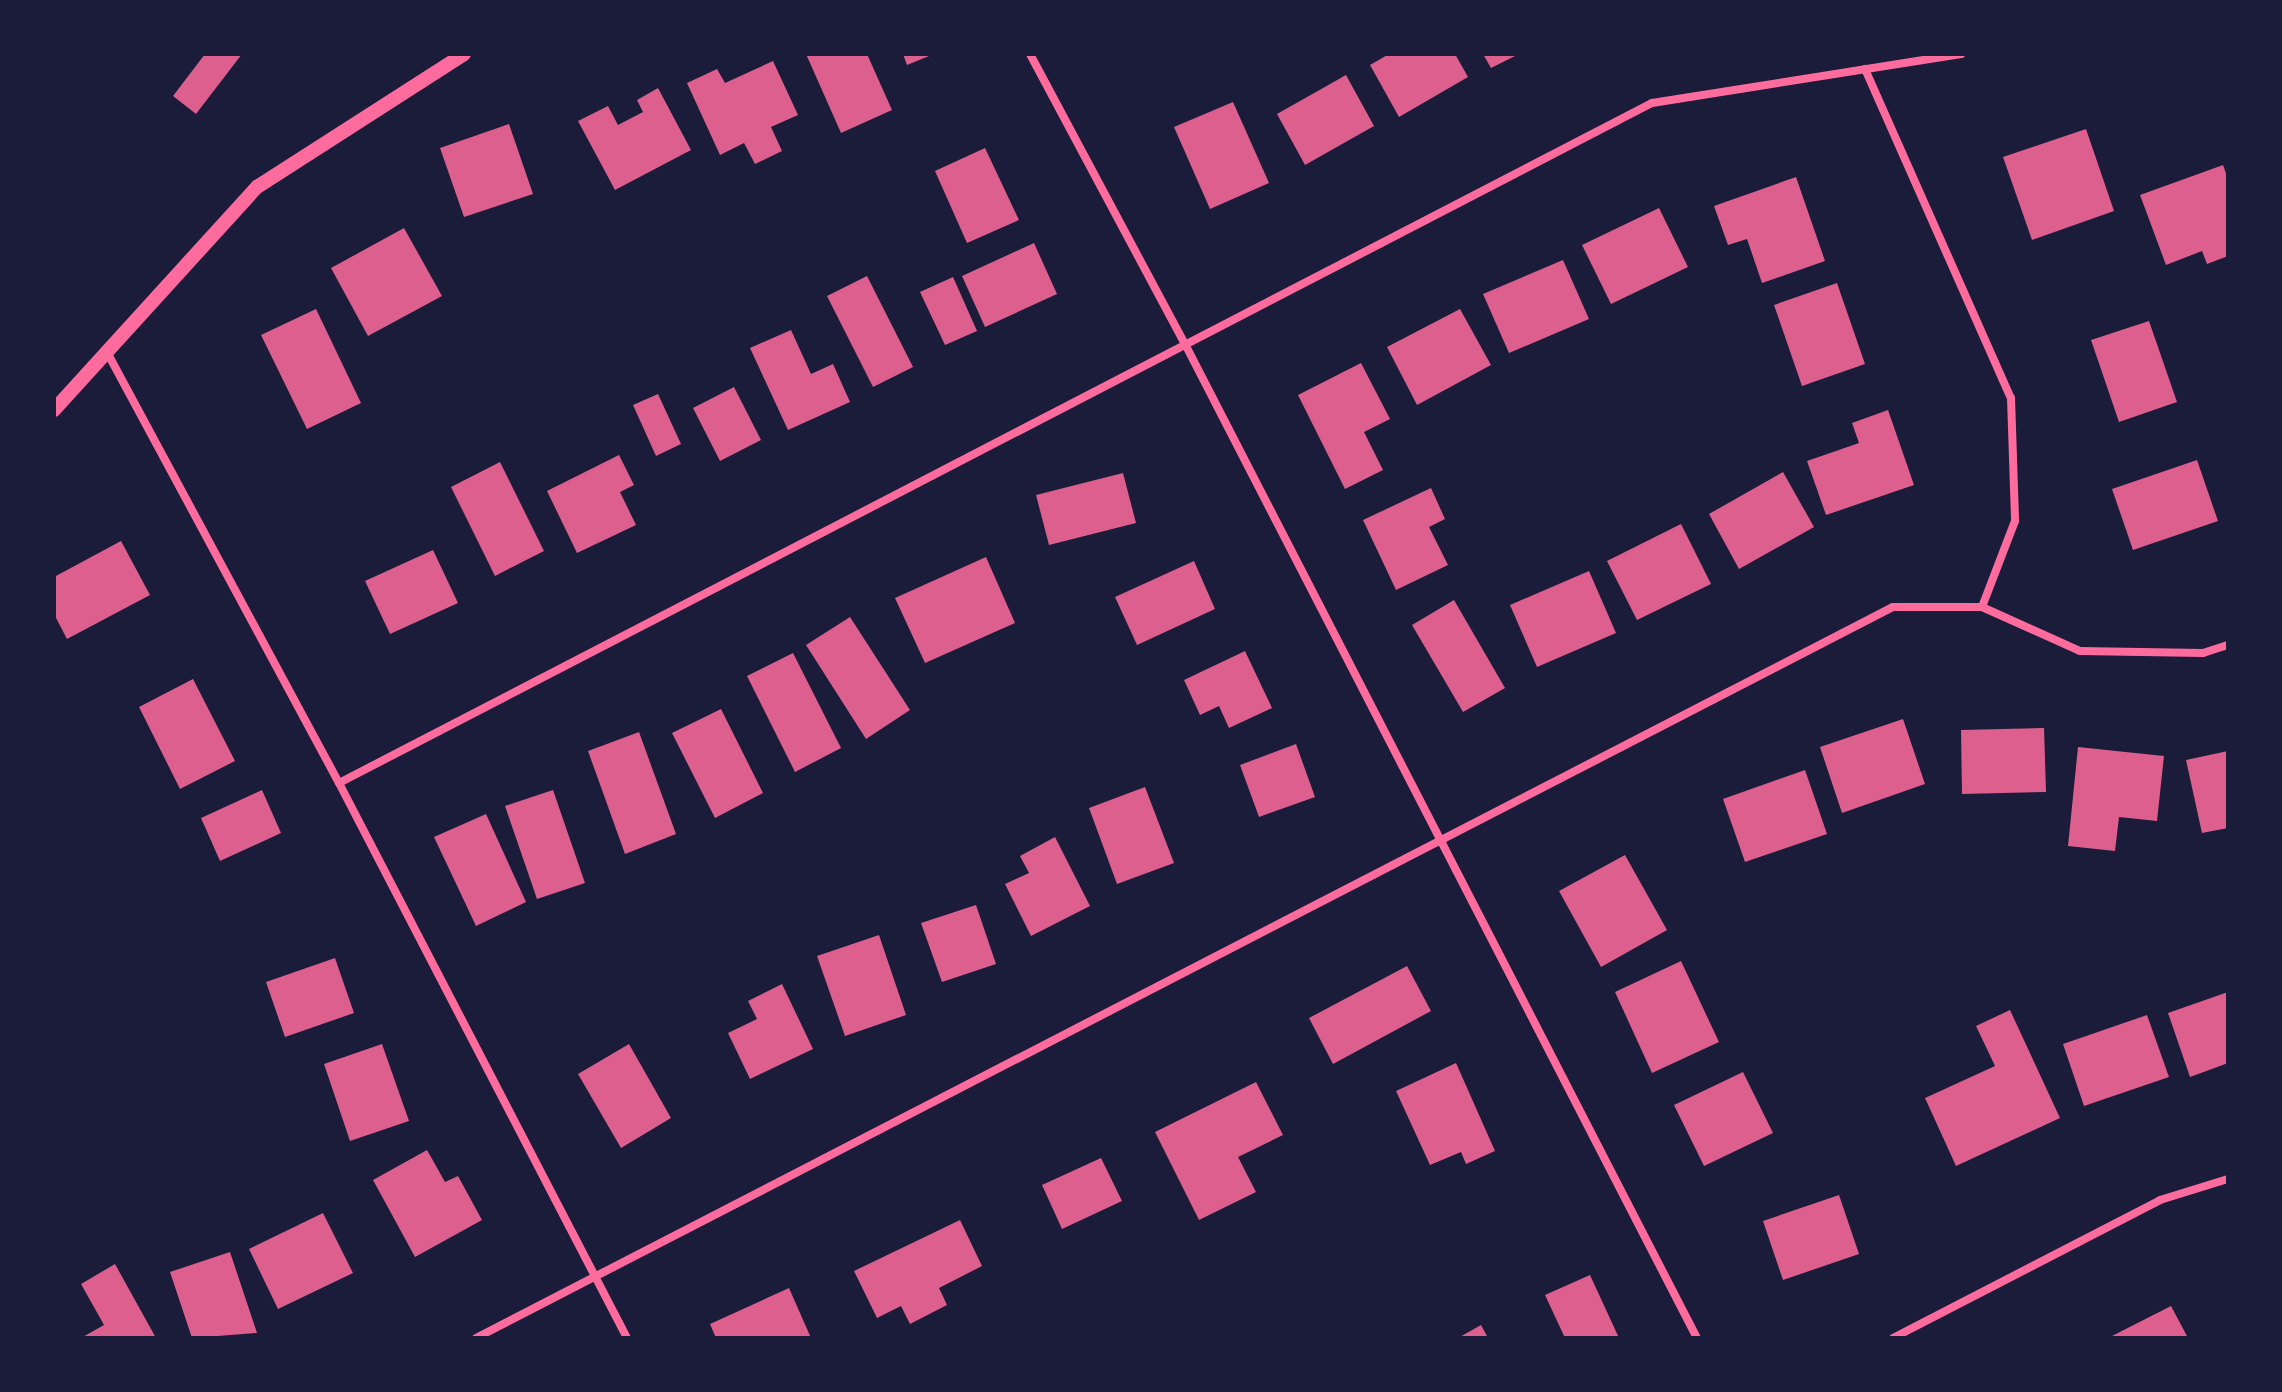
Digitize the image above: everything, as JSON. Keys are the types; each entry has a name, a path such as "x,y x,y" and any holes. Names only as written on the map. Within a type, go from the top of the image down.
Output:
{"street":[{"path":"54,410 257,187 464,54"},
{"path":"1030,54 1185,344 1697,1338"},
{"path":"339,783 1652,103 1961,54"},
{"path":"1865,69 2011,398 2015,521 1982,607"},
{"path":"108,354 339,783 627,1338"},
{"path":"476,1338 1893,607 1982,607 2080,651 2203,653 2228,645"},
{"path":"1893,1338 2160,1200 2228,1179"}],"building":[{"path":"205,54 242,54 196,114 173,96"},
{"path":"806,54 867,54 892,110 841,133"},
{"path":"903,54 934,54 907,65"},
{"path":"1389,54 1455,54 1468,77 1399,117 1370,65"},
{"path":"1483,54 1519,54 1491,68"},
{"path":"773,61 798,115 771,127 782,151 755,164 744,143 720,155 687,83 717,69 725,83"},
{"path":"1346,75 1374,126 1305,165 1277,114"},
{"path":"658,88 691,150 615,190 578,121 608,106 618,125 643,112 637,100"},
{"path":"1233,102 1269,183 1210,209 1174,127"},
{"path":"509,124 533,194 464,217 440,148"},
{"path":"2086,129 2114,211 2032,240 2003,157"},
{"path":"985,148 1019,220 967,243 935,171"},
{"path":"2223,165 2228,179 2228,256 2207,264 2202,251 2166,265 2140,195"},
{"path":"1796,177 1825,261 1762,283 1747,239 1728,245 1714,206"},
{"path":"1659,208 1688,267 1611,304 1582,245"},
{"path":"404,228 442,296 368,336 331,268"},
{"path":"1034,243 1057,294 985,327 962,276"},
{"path":"1563,260 1589,319 1509,353 1483,294"},
{"path":"867,276 913,367 873,387 827,296"},
{"path":"953,277 977,331 945,345 920,292"},
{"path":"1837,283 1865,364 1802,386 1774,305"},
{"path":"316,309 361,403 307,429 261,335"},
{"path":"1460,309 1491,365 1417,405 1387,347"},
{"path":"2149,321 2177,402 2119,422 2091,340"},
{"path":"791,330 811,374 833,364 850,402 788,430 750,348"},
{"path":"1361,363 1390,419 1364,432 1383,470 1345,489 1298,395"},
{"path":"734,387 761,440 720,461 693,408"},
{"path":"658,394 681,444 656,456 633,405"},
{"path":"1888,410 1914,485 1826,515 1807,461 1859,443 1852,423"},
{"path":"619,455 634,485 620,492 636,525 577,553 547,491"},
{"path":"2197,460 2218,521 2133,550 2112,489"},
{"path":"500,462 544,551 495,576 451,487"},
{"path":"1783,472 1814,527 1739,569 1709,514"},
{"path":"1123,473 1136,523 1049,545 1036,495"},
{"path":"1431,488 1445,519 1429,527 1448,565 1396,590 1363,520"},
{"path":"1681,524 1711,584 1637,620 1607,561"},
{"path":"121,541 150,595 67,639 54,614 54,577"},
{"path":"433,550 458,603 390,634 365,581"},
{"path":"986,557 1015,623 925,663 895,598"},
{"path":"1194,561 1215,609 1137,645 1115,597"},
{"path":"1589,571 1616,633 1537,667 1510,605"},
{"path":"1454,600 1505,688 1463,712 1412,625"},
{"path":"850,617 910,710 866,739 806,645"},
{"path":"1245,651 1272,708 1229,728 1219,706 1200,715 1184,680"},
{"path":"793,653 841,748 795,772 747,676"},
{"path":"193,679 235,761 180,789 139,707"},
{"path":"721,709 763,793 715,818 672,733"},
{"path":"1903,719 1925,784 1842,813 1820,747"},
{"path":"2044,728 2046,792 1962,794 1961,730"},
{"path":"639,732 676,834 625,854 588,751"},
{"path":"1296,744 1315,797 1259,817 1240,765"},
{"path":"2078,747 2164,756 2157,821 2119,817 2115,851 2068,846"},
{"path":"2228,751 2228,828 2202,833 2186,760"},
{"path":"1805,770 1827,834 1745,862 1723,799"},
{"path":"1145,787 1174,863 1117,884 1089,808"},
{"path":"262,790 281,833 220,861 201,818"},
{"path":"553,790 585,883 537,899 505,806"},
{"path":"486,814 526,902 476,926 434,837"},
{"path":"1055,837 1090,906 1031,936 1005,884 1029,873 1020,856"},
{"path":"1625,855 1667,930 1601,967 1559,891"},
{"path":"976,905 996,964 942,982 921,923"},
{"path":"879,935 906,1015 845,1036 817,956"},
{"path":"335,958 354,1013 285,1037 266,982"},
{"path":"1681,961 1719,1042 1652,1073 1615,992"},
{"path":"1407,966 1431,1011 1333,1064 1309,1018"},
{"path":"782,984 813,1049 750,1079 728,1033 757,1019 748,1001"},
{"path":"2228,992 2228,1063 2190,1077 2168,1013"},
{"path":"2010,1010 2060,1118 1956,1166 1925,1098 1995,1066 1976,1026"},
{"path":"2147,1015 2169,1077 2084,1106 2063,1044"},
{"path":"382,1044 409,1121 350,1141 324,1064"},
{"path":"629,1044 671,1118 621,1148 578,1074"},
{"path":"1456,1063 1495,1151 1466,1164 1461,1152 1430,1165 1396,1091"},
{"path":"1743,1072 1773,1133 1704,1166 1674,1105"},
{"path":"1256,1082 1283,1135 1238,1157 1256,1192 1199,1220 1155,1132"},
{"path":"427,1150 445,1182 458,1176 482,1220 415,1257 373,1180"},
{"path":"1101,1158 1122,1201 1062,1229 1042,1185"},
{"path":"1839,1195 1859,1254 1783,1280 1763,1221"},
{"path":"323,1213 353,1273 278,1309 249,1249"},
{"path":"960,1220 982,1266 939,1288 947,1305 910,1324 901,1306 877,1318 854,1271"},
{"path":"230,1252 257,1333 192,1338 170,1272"},
{"path":"115,1264 156,1338 81,1338 104,1325 81,1284"},
{"path":"1590,1275 1619,1338 1565,1338 1545,1295"},
{"path":"789,1288 811,1338 716,1338 710,1324"},
{"path":"2171,1306 2188,1338 2108,1338"},
{"path":"1481,1325 1488,1338 1458,1338"}]}
